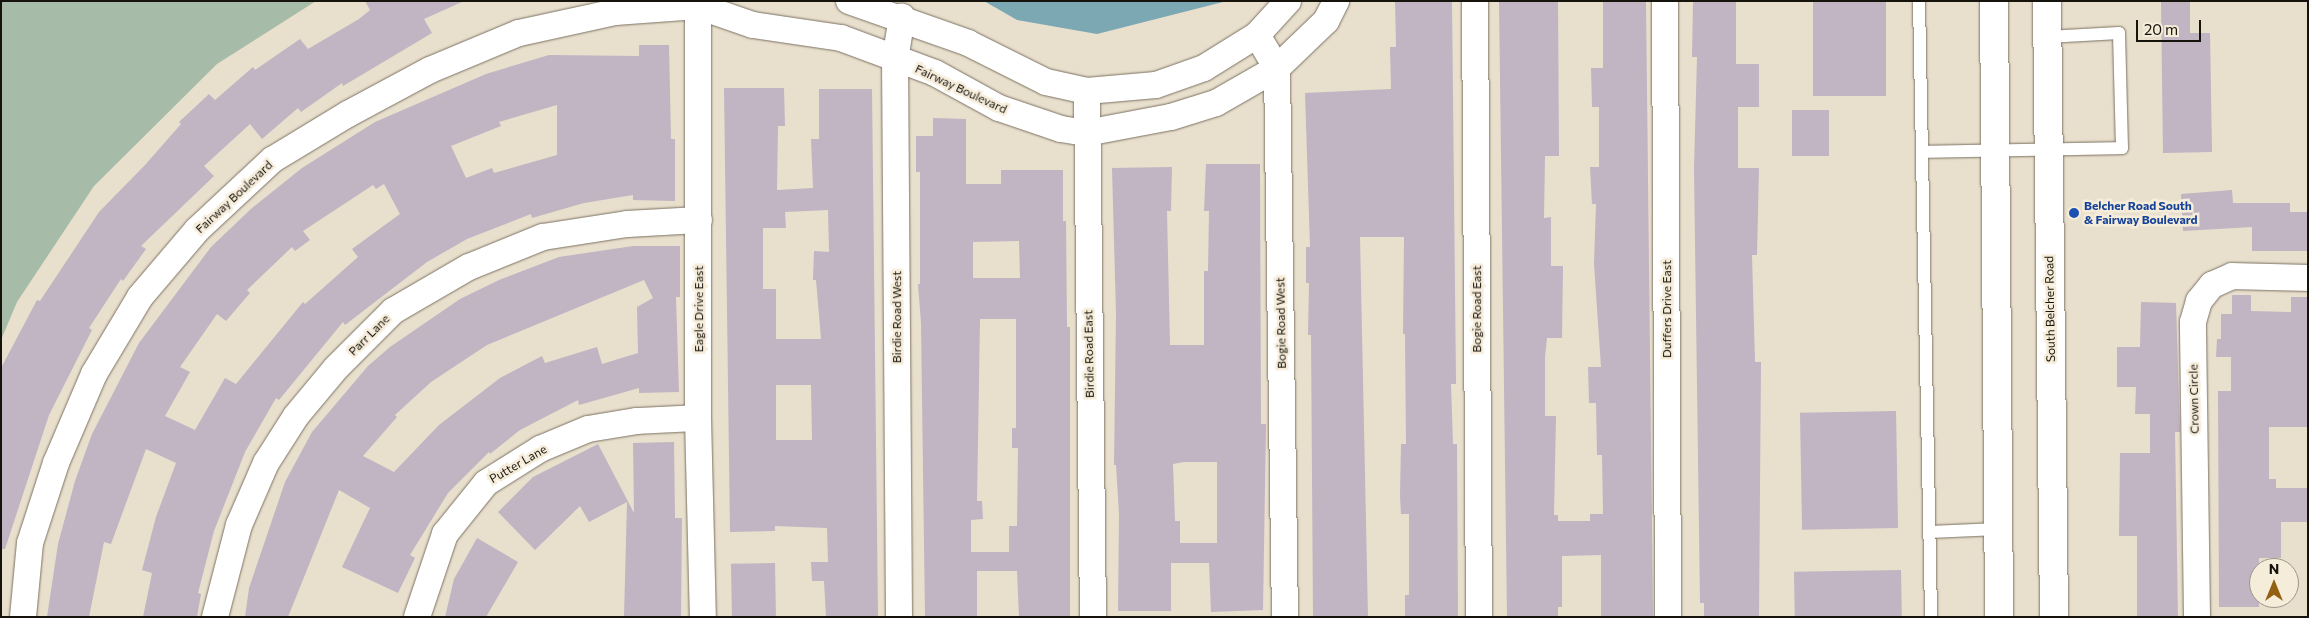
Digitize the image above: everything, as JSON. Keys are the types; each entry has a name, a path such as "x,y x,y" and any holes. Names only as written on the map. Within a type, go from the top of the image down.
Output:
{"main road":[{"path":"1994,1 1999,617"},
{"name":"South Belcher Road","path":"2046,1 2054,617"}],"street":[{"path":"849,1 902,17 968,43 1046,82 1087,91 1156,85 1204,68 1257,35 1288,1"},
{"name":"Fairway Boulevard","path":"23,617 30,543 56,463 94,374 140,297 197,230 272,160 348,114 430,70 519,33 615,12 702,3 753,25 841,38 935,74 998,108 1061,129 1086,133 1171,117 1216,103 1277,68 1326,21 1336,1"},
{"name":"Bogie Road East","path":"1474,1 1478,617"},
{"name":"Duffers Drive East","path":"1665,1 1668,617"},
{"name":"Eagle Drive East","path":"702,3 698,418 703,617"},
{"name":"Birdie Road West","path":"899,617 895,60 902,17"},
{"path":"1257,35 1277,68"},
{"name":"Bogie Road West","path":"1277,68 1285,617"},
{"name":"Birdie Road East","path":"1087,91 1093,617"},
{"name":"Parr Lane","path":"215,617 239,525 266,463 296,416 336,368 393,311 469,267 543,237 627,224 699,220"},
{"name":"Crown Circle","path":"2197,617 2193,322 2199,301 2212,285 2232,276 2308,278"},
{"name":"Putter Lane","path":"417,617 445,534 486,483 540,449 588,429 637,421 698,418"}],"lane":[{"path":"1919,1 1931,617"},
{"path":"1922,152 2048,151 2122,148 2119,33 2047,37"},
{"path":"1930,532 1998,529"}],"green space":[{"path":"1,1 316,1 217,64 94,186 17,302 1,340"}],"water":[{"path":"984,1 1227,1 1097,34 1017,20"}],"building":[{"path":"365,1 464,1 424,19 432,33 343,86 342,83 301,112 298,108 262,139 250,124 204,166 214,176 141,246 146,249 123,281 121,279 89,328 92,330 49,415 5,549 1,549 1,368 37,300 40,301 99,212 145,165 181,124 179,122 209,94 215,100 253,67 255,70 300,39 308,49 359,19 370,10"},
{"path":"1395,1 1452,1 1456,384 1451,384 1453,444 1457,444 1458,617 1405,617 1405,595 1409,595 1409,514 1401,514 1400,496 1401,444 1406,444 1405,334 1403,334 1404,237 1360,237 1368,617 1313,617 1311,335 1308,335 1309,283 1306,283 1306,247 1310,247 1305,93 1391,89 1390,47 1396,47"},
{"path":"1499,1 1558,1 1559,156 1545,156 1544,218 1551,217 1551,266 1563,266 1562,338 1547,338 1545,357 1545,416 1556,416 1554,515 1558,515 1558,521 1590,521 1590,514 1603,514 1602,455 1597,455 1596,403 1589,403 1588,367 1601,367 1594,264 1596,204 1592,204 1590,167 1599,167 1599,107 1592,107 1591,68 1603,68 1603,1 1646,1 1653,617 1601,617 1601,555 1562,556 1562,607 1558,607 1558,617 1507,617"},
{"path":"1693,1 1736,1 1736,64 1759,64 1759,107 1738,107 1738,168 1759,168 1757,255 1752,255 1755,362 1761,362 1759,617 1704,617 1704,603 1700,603 1694,169 1697,57 1692,57"},
{"path":"1813,1 1886,1 1886,96 1813,96"},
{"path":"2161,1 2190,1 2190,33 2210,33 2212,152 2163,153"},
{"path":"639,45 669,45 671,139 675,139 675,201 633,200 633,195 584,203 532,218 531,214 467,239 427,262 345,325 343,322 279,400 276,398 245,452 214,531 198,593 201,594 197,617 143,617 152,573 142,570 156,517 176,463 146,449 111,544 104,542 89,617 47,617 58,544 75,481 92,434 139,343 211,247 252,208 302,168 375,122 486,74 549,55 639,56","holes":["557,105 557,155 494,173 492,168 466,178 451,146 501,126 499,122","384,184 400,214 352,249 358,257 305,304 303,302 236,384 225,378 195,430 165,416 190,372 180,367 217,314 226,321 250,293 247,290 292,247 295,251 310,240 303,231 373,185 376,189"]},
{"path":"724,88 784,88 785,126 778,126 777,190 813,188 811,139 819,139 819,89 872,89 878,617 826,617 824,581 812,581 811,562 828,562 827,528 775,526 775,531 730,532","holes":["828,210 829,252 814,251 813,280 816,280 821,339 776,339 776,289 763,289 763,228 786,228 785,212","776,385 811,385 812,440 776,440"]},
{"path":"1792,110 1829,110 1829,156 1792,156"},
{"path":"933,118 966,119 966,184 1001,184 1001,170 1063,170 1063,221 1066,221 1067,327 1070,327 1070,617 1019,617 1017,571 977,571 977,617 925,617 921,323 918,284 920,284 920,172 916,172 916,136 933,136","holes":["1019,241 1020,278 973,278 973,242","980,319 1016,319 1016,428 1012,428 1012,448 1018,448 1017,526 1009,526 1009,552 971,552 971,520 983,519 982,501 977,501"]},
{"path":"1206,164 1260,164 1261,424 1266,424 1263,610 1211,612 1209,563 1171,563 1171,611 1118,611 1119,514 1116,465 1114,465 1116,313 1112,168 1172,167 1171,211 1167,211 1170,345 1204,345 1204,271 1208,271 1209,211 1204,211","holes":["1217,462 1217,543 1180,543 1180,521 1175,521 1173,464"]},
{"path":"2232,190 2233,203 2290,203 2290,212 2308,212 2308,251 2252,251 2252,227 2183,231 2181,194"},
{"path":"633,246 680,246 680,297 676,297 679,392 639,393 639,388 579,405 578,400 520,430 490,454 489,452 448,493 410,555 415,558 398,593 342,567 370,508 339,490 288,617 245,617 249,588 285,482 312,432 368,366 390,347 460,299 499,280 559,257","holes":["644,280 653,298 637,307 638,353 602,364 597,347 545,363 542,356 500,378 439,425 394,472 363,456 397,417 395,415 431,382 487,345"]},
{"path":"2232,295 2251,295 2251,311 2291,312 2291,297 2308,297 2308,427 2269,427 2269,479 2276,479 2276,488 2308,488 2308,522 2281,522 2281,558 2249,558 2249,607 2219,607 2218,391 2231,391 2231,357 2216,357 2217,339 2221,339 2221,314 2232,314"},
{"path":"2141,302 2176,303 2180,432 2175,432 2178,617 2137,617 2137,536 2119,536 2120,453 2150,453 2150,414 2135,414 2136,387 2117,387 2117,347 2140,347"},
{"path":"1896,411 1898,528 1802,530 1800,413"},
{"path":"674,442 675,518 682,518 681,617 624,617 627,502 589,522 580,506 535,550 498,512 533,477 598,444 634,513 633,443"},
{"path":"477,538 518,562 486,617 445,617 454,579"},
{"path":"775,563 776,617 732,617 731,564"},
{"path":"1901,570 1902,617 1795,617 1794,572"}],"place":[{"name":"Belcher Road South & Fairway Boulevard","path":"2074,213"}]}
